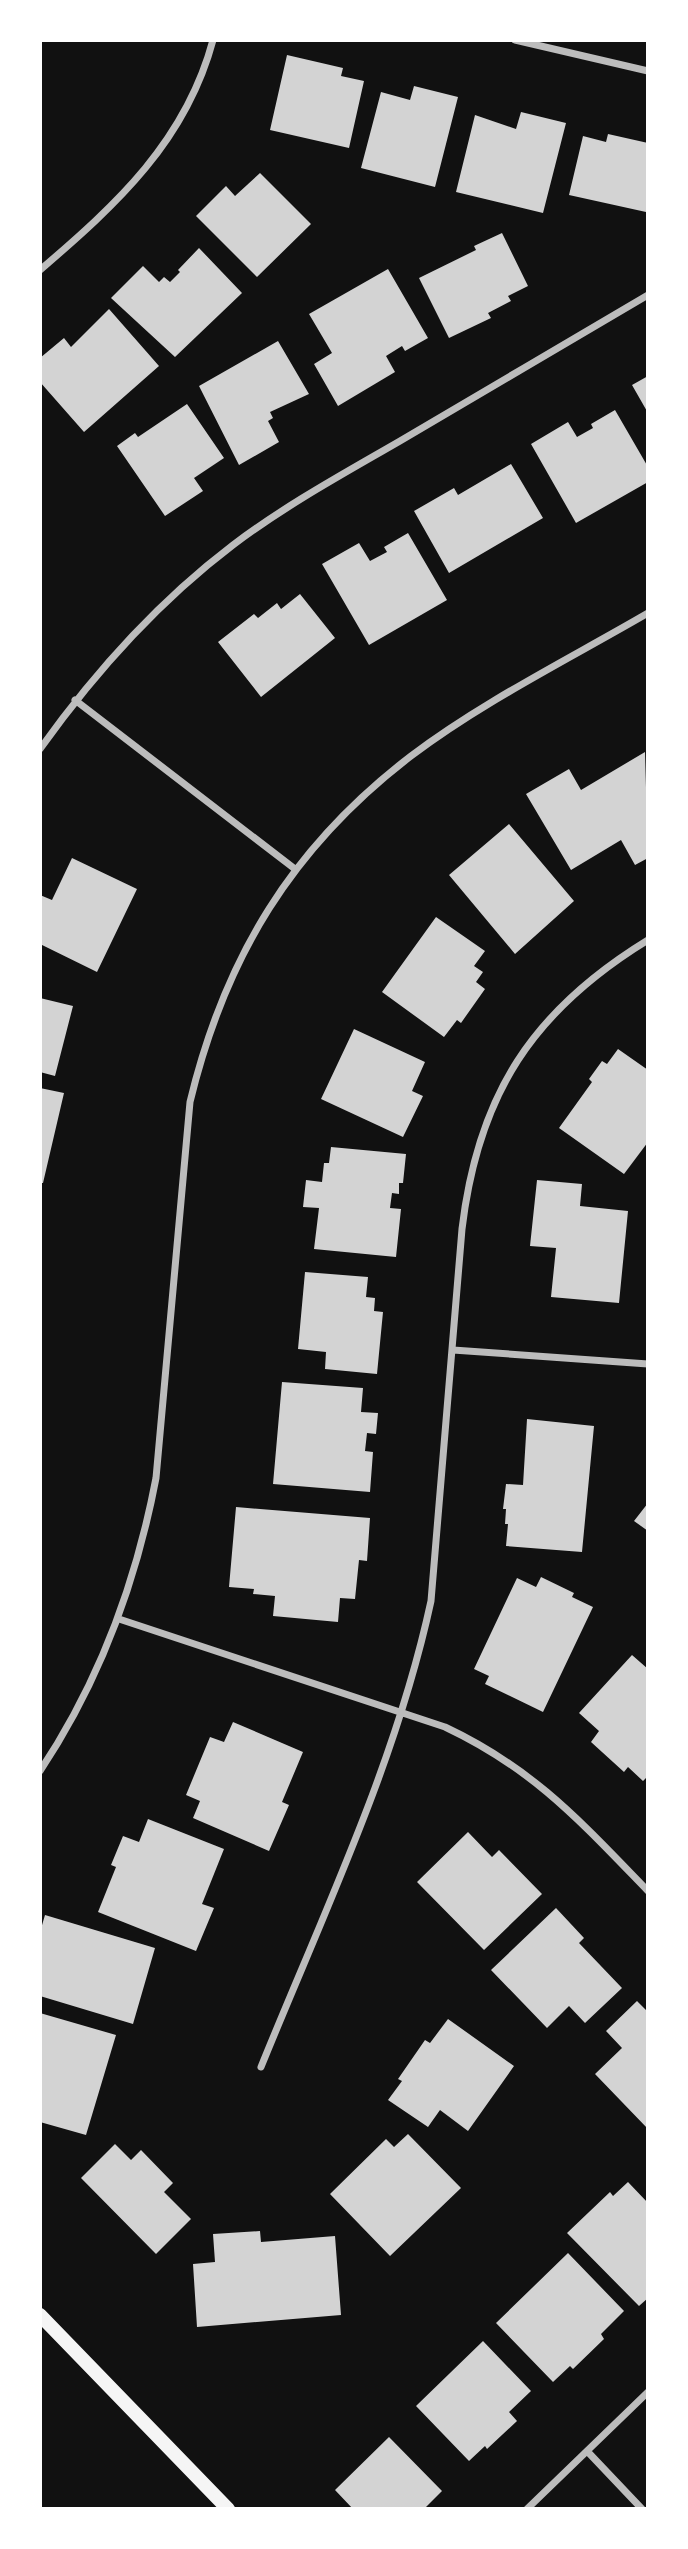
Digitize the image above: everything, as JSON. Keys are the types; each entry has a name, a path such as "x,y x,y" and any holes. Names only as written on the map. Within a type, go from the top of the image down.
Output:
{"main road":[{"path":"40,2315 228,2509"}],"street":[{"path":"40,270 162,150 195,94 213,40"},
{"path":"515,40 648,71"},
{"path":"40,748 75,700 132,636 176,592 232,545 293,502 648,295"},
{"path":"40,1771 74,1715 119,1619 141,1550 156,1478 190,1102 202,1052 239,958 295,869 329,829 412,755 459,724 648,613"},
{"path":"75,700 295,869"},
{"path":"261,2067 390,1752 431,1601 467,1184 480,1139 497,1096 520,1056 547,1020 578,989 648,940"},
{"path":"453,1350 648,1364"},
{"path":"119,1619 444,1727 515,1765 576,1817 648,1891"},
{"path":"527,2509 648,2392"},
{"path":"587,2451 642,2509"}],"building":[{"path":"287,55 343,68 341,76 364,81 349,148 270,130"},
{"path":"414,86 458,97 435,187 361,168 381,92 410,100"},
{"path":"521,112 566,123 543,213 456,192 475,115 516,129"},
{"path":"608,134 648,143 646,212 569,195 583,136 606,142"},
{"path":"260,173 311,224 257,277 196,216 226,186 235,196"},
{"path":"502,233 528,286 508,296 511,301 488,313 491,318 449,338 419,278 476,250 474,246"},
{"path":"199,248 242,293 175,357 111,298 143,266 159,282 164,277 170,282"},
{"path":"388,269 428,338 405,351 402,346 386,356 395,372 338,406 314,364 332,353 309,314"},
{"path":"109,309 159,366 84,432 40,382 40,358 64,338 71,347"},
{"path":"278,341 309,394 270,412 273,418 268,421 279,442 239,465 199,386"},
{"path":"648,376 648,413 632,385"},
{"path":"187,404 224,458 194,478 203,491 165,516 117,446 135,433 138,437"},
{"path":"615,410 648,467 648,482 576,523 531,444 568,422 577,437 593,428 591,424"},
{"path":"511,464 543,518 449,573 414,511 454,488 458,495"},
{"path":"408,533 447,600 369,645 322,564 359,543 370,561 387,552 384,547"},
{"path":"300,594 335,638 261,697 218,642 254,614 258,618 277,603 281,609"},
{"path":"645,752 648,858 635,865 621,840 571,870 526,794 569,769 581,790"},
{"path":"509,824 574,901 515,954 449,875"},
{"path":"72,858 137,889 97,972 40,944 40,895 52,900"},
{"path":"436,917 485,951 474,966 483,972 476,982 485,989 461,1023 457,1020 444,1037 382,992"},
{"path":"40,998 73,1006 55,1076 40,1072"},
{"path":"354,1029 425,1062 412,1091 423,1096 403,1137 321,1099"},
{"path":"618,1049 648,1070 648,1142 624,1174 559,1128 592,1082 589,1079 602,1061 607,1064"},
{"path":"40,1088 64,1093 43,1183 40,1183"},
{"path":"331,1147 406,1154 403,1183 399,1183 399,1194 392,1193 390,1208 401,1209 396,1257 314,1249 319,1208 303,1207 306,1180 322,1182 324,1163 329,1163"},
{"path":"537,1180 582,1184 580,1206 628,1211 619,1303 551,1297 556,1248 530,1246"},
{"path":"305,1272 368,1277 366,1297 375,1298 374,1311 383,1312 377,1374 325,1369 326,1352 298,1349"},
{"path":"282,1382 363,1388 361,1412 378,1413 376,1434 367,1433 365,1451 373,1452 370,1492 273,1484"},
{"path":"527,1419 594,1426 582,1552 506,1546 508,1524 505,1524 506,1509 503,1509 506,1484 523,1485"},
{"path":"648,1503 648,1531 634,1521"},
{"path":"236,1507 370,1518 367,1561 359,1560 355,1599 340,1598 338,1622 273,1616 275,1596 253,1594 254,1589 229,1587"},
{"path":"541,1577 574,1593 572,1597 593,1607 543,1712 485,1684 489,1676 474,1669 517,1578 536,1587"},
{"path":"632,1655 648,1669 648,1776 643,1781 628,1767 624,1772 591,1742 599,1731 579,1713"},
{"path":"233,1722 303,1752 282,1802 289,1805 269,1851 193,1818 200,1801 186,1795 210,1737 224,1742"},
{"path":"148,1819 224,1849 202,1904 214,1908 196,1951 98,1912 116,1867 111,1865 123,1836 139,1842"},
{"path":"468,1832 492,1857 499,1850 542,1894 484,1950 417,1882"},
{"path":"556,1908 584,1938 579,1943 622,1988 585,2023 569,2006 547,2028 491,1970"},
{"path":"45,1915 155,1948 133,2024 40,1996 40,1932"},
{"path":"637,2001 648,2012 648,2129 595,2074 622,2048 606,2031"},
{"path":"40,2013 116,2035 86,2135 40,2122"},
{"path":"448,2019 514,2066 468,2131 440,2110 428,2127 388,2100 402,2081 398,2079 425,2040 430,2043"},
{"path":"408,2134 461,2188 390,2256 330,2194 386,2139 394,2147"},
{"path":"115,2144 131,2160 141,2150 173,2183 164,2192 191,2219 156,2254 81,2178"},
{"path":"628,2182 648,2203 648,2298 639,2306 567,2233 610,2192 613,2196"},
{"path":"260,2231 261,2242 335,2236 341,2315 197,2327 193,2264 215,2262 213,2234"},
{"path":"568,2253 624,2311 601,2334 604,2339 573,2369 570,2366 553,2382 496,2323"},
{"path":"483,2341 531,2391 509,2412 517,2421 487,2449 485,2446 469,2461 416,2406"},
{"path":"389,2437 442,2491 424,2509 353,2509 335,2490"}]}
